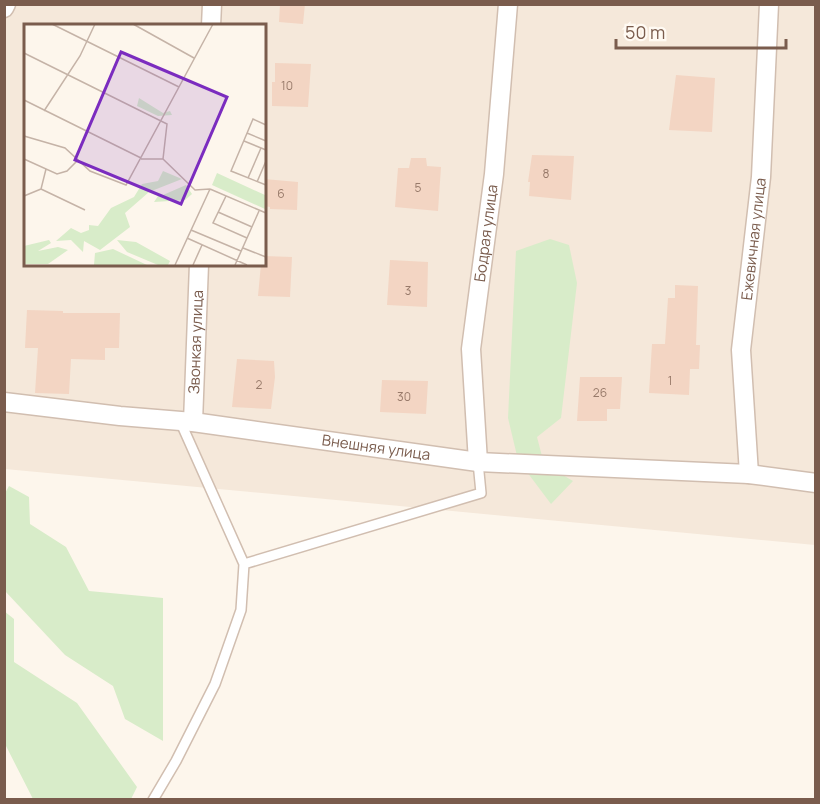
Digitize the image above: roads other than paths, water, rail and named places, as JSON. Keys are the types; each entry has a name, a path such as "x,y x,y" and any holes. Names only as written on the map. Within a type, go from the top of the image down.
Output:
{"street":[{"path":"211,24 212,4"},
{"name":"Бодрая улица","path":"478,462 471,349 494,174 508,4"},
{"name":"Ежевичная улица","path":"749,474 741,350 761,177 769,4"},
{"name":"Звонкая улица","path":"187,422 199,266"},
{"name":"Внешняя улица","path":"4,402 187,422 478,462 749,474 816,483"}],"lane":[{"path":"153,800 176,761 215,684 241,610 244,564 187,422"},
{"path":"244,564 481,493 478,462"}]}
